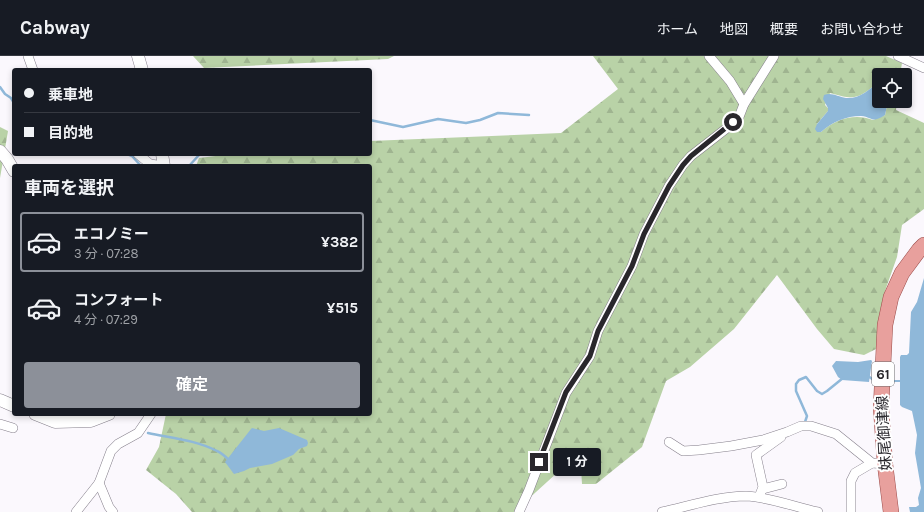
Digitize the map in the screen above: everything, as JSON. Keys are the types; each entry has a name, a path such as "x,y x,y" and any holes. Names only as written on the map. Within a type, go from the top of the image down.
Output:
{"main road":[{"name":"妹尾御津線","path":"892,512 879,463 885,325 891,297 902,273 924,245"}],"street":[{"path":"28,56 32,68"},
{"path":"138,56 141,68"},
{"path":"710,56 730,81 744,104"},
{"path":"519,512 529,490 566,392 590,356 598,331 632,266 644,234 669,186 691,156 739,117 744,104 774,56"},
{"path":"898,56 924,68"},
{"path":"0,151 12,168"},
{"path":"140,156 150,164"},
{"path":"0,400 12,405"},
{"path":"40,416 56,422 91,421 104,416"},
{"path":"76,512 99,483 111,451 118,444 138,433 150,416"},
{"path":"0,424 13,428"},
{"path":"669,442 683,451 699,450 763,440 801,426 811,426 836,434 879,463"},
{"path":"761,493 763,487 756,455 787,432"},
{"path":"851,512 851,481 855,473 879,463"},
{"path":"99,483 109,507 113,512"},
{"path":"662,512 761,493 782,484"},
{"path":"761,493 818,512"}],"green space":[{"path":"193,56 394,56 388,59 204,68"},
{"path":"593,56 886,56 902,63 901,68 872,68 872,87 861,95 846,97 830,93 825,105 828,108 828,111 817,124 821,132 832,124 846,118 859,117 873,120 885,115 886,108 896,108 896,110 924,123 924,209 902,225 897,257 885,291 876,349 864,355 834,349 817,329 777,275 734,329 690,367 666,381 642,447 596,484 582,484 580,452 514,512 192,512 176,494 146,470 159,447 166,416 372,416 372,164 197,164 199,158 216,156 372,156 372,141 561,133 618,89"},
{"path":"0,127 8,131 0,178"}],"water":[{"path":"872,87 872,108 886,108 885,115 874,120 861,116 845,118 830,125 821,132 817,132 815,129 817,124 828,111 823,99 824,95 832,94 851,98 864,93"},
{"path":"924,278 924,512 910,512 909,507 916,507 919,505 918,498 921,488 915,453 917,435 912,411 900,405 900,382 894,382 894,380 900,380 901,355 907,355 909,353 911,312 917,302"},
{"path":"871,360 869,382 842,380 838,377 832,366 836,361 858,362"},
{"path":"252,428 264,431 279,428 307,440 308,443 307,446 299,449 293,455 272,464 250,468 234,474 225,462"}],"waterway":[{"path":"0,87 12,100"},
{"path":"372,120 403,127 438,119 466,123 480,120 498,113 529,115"},
{"path":"132,156 139,164"},
{"path":"191,164 198,156"},
{"path":"868,376 875,381"},
{"path":"805,422 807,416 796,391 796,384 799,380 806,377 817,391 822,394 843,378"},
{"path":"148,433 201,444 219,452 230,461"}],"route":[{"path":"539,462 566,392 590,356 598,331 632,266 644,234 669,186 691,156 733,122"}]}
